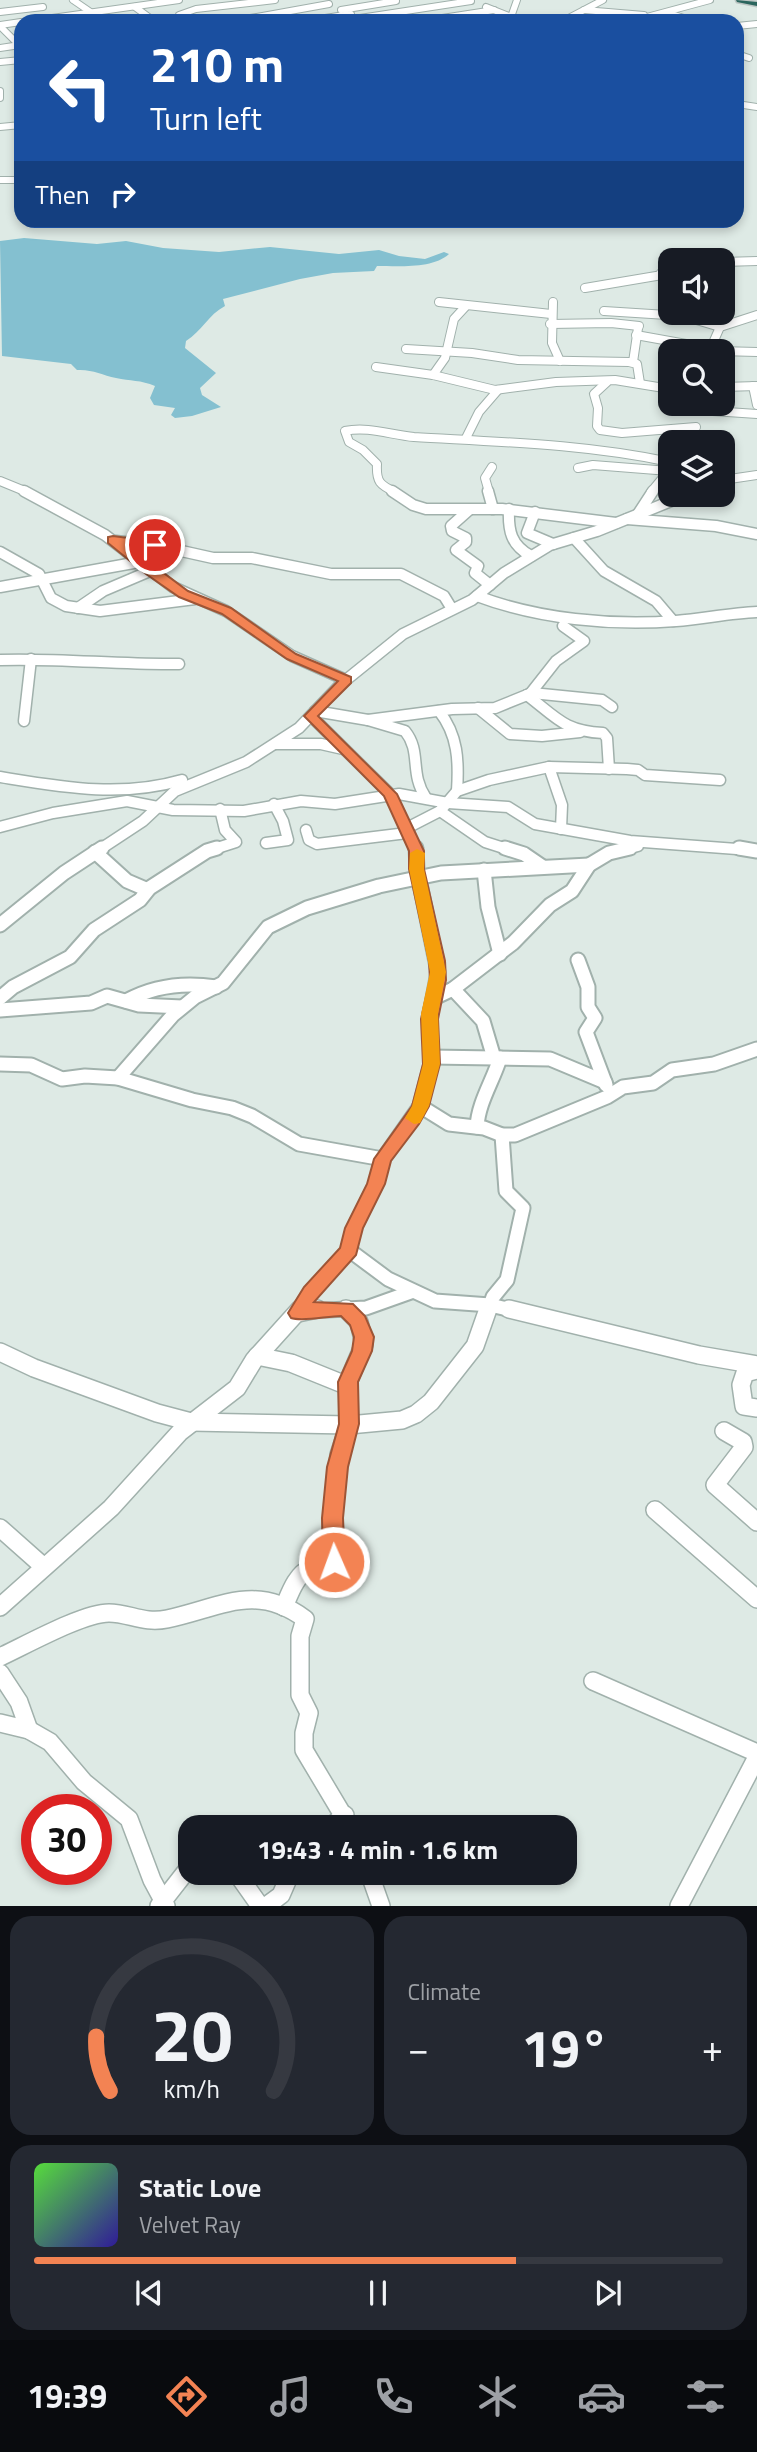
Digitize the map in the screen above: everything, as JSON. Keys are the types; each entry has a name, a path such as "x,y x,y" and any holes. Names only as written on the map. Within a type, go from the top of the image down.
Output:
{"highway":[{"path":"740,0 757,4"}],"street":[{"path":"34,0 42,3"},
{"path":"73,0 89,13"},
{"path":"138,0 147,5"},
{"path":"82,14 179,0"},
{"path":"182,14 196,9 275,0"},
{"path":"320,0 351,14"},
{"path":"422,0 457,14"},
{"path":"398,14 470,0 504,14"},
{"path":"662,14 710,0"},
{"path":"174,1 196,9"},
{"path":"341,9 396,1"},
{"path":"583,1 600,1"},
{"path":"577,14 600,1"},
{"path":"1,11 42,3"},
{"path":"274,14 330,4"},
{"path":"135,7 144,14"},
{"path":"467,14 494,10"},
{"path":"584,10 629,14"},
{"path":"0,25 14,40"},
{"path":"744,56 749,58"},
{"path":"0,92 0,98"},
{"path":"735,262 757,261"},
{"path":"585,288 658,274"},
{"path":"601,301 604,323"},
{"path":"439,302 551,314"},
{"path":"553,302 550,324 552,344 560,361"},
{"path":"433,375 447,352 454,319 466,306"},
{"path":"604,312 658,315"},
{"path":"633,362 638,331 648,318 658,315"},
{"path":"714,325 720,327 757,315"},
{"path":"550,324 604,323 669,339"},
{"path":"716,339 720,327"},
{"path":"405,349 517,360 633,362 637,364 640,383"},
{"path":"735,351 757,352"},
{"path":"376,367 433,375 498,390 556,382 609,381 640,383 658,388"},
{"path":"609,381 594,394 598,408 597,426 601,430 658,432"},
{"path":"735,387 755,386 757,405"},
{"path":"466,438 469,426 479,418 498,390"},
{"path":"735,411 757,414"},
{"path":"658,464 582,447 399,435 361,429 349,429 344,433 349,442 363,450 377,464 376,480 382,487 399,494 416,506 440,510 509,509 622,521 716,526 757,534"},
{"path":"582,447 601,430"},
{"path":"578,468 593,465 658,467"},
{"path":"492,467 485,478 493,509"},
{"path":"735,477 757,474"},
{"path":"0,481 80,520 113,540 150,571 195,600 232,615 292,656 346,680"},
{"path":"638,514 658,483"},
{"path":"0,925 55,880 143,821 181,788 234,767 299,728 346,680 398,637 477,596 531,556 553,544 658,506"},
{"path":"509,509 509,537 517,547 531,556"},
{"path":"468,510 451,526 452,531 466,538 466,542 456,550 478,566 475,573 490,585"},
{"path":"534,512 527,533 553,544"},
{"path":"574,538 584,552 617,581 656,601 673,621"},
{"path":"113,540 159,545 213,558 252,558 331,574 360,576 401,573 444,596 452,609"},
{"path":"0,552 39,574 53,600 78,608 103,611 195,600"},
{"path":"0,587 139,562"},
{"path":"78,608 95,594 120,586 150,571"},
{"path":"477,596 500,607 632,621 673,621 724,613 757,612"},
{"path":"368,720 502,706 528,694 556,661 584,641 563,626"},
{"path":"0,660 31,659 122,665 179,664"},
{"path":"24,721 31,659"},
{"path":"528,694 602,700 612,707"},
{"path":"528,694 564,725 580,732"},
{"path":"478,708 510,734 542,736 600,732 606,736 609,769"},
{"path":"439,711 448,721 457,744 457,791"},
{"path":"313,714 368,720 397,728 410,736 415,748 414,777 426,798"},
{"path":"0,1607 111,1508 191,1422 237,1388 257,1356 298,1313 311,1292 349,1250 354,1228 376,1184 383,1159 413,1120 420,1106 431,1057 429,1019 438,980 417,851 390,794 313,714"},
{"path":"0,777 71,790 144,790 167,786 270,746 321,744 344,749"},
{"path":"0,767 16,779"},
{"path":"549,767 562,805 561,829"},
{"path":"306,830 309,840 326,844 406,831 444,807 457,791 489,780 549,767 635,769 643,775 720,780"},
{"path":"0,827 52,813 118,802 176,810 244,811 305,800 335,804 390,794 426,798 444,807 485,842 524,854 543,867"},
{"path":"266,843 288,840 283,821 274,804"},
{"path":"444,807 508,807 535,824 561,829 649,844 726,846 757,851"},
{"path":"0,998 13,987 70,957 94,930 140,900 148,889 211,849 236,842 225,830 220,809"},
{"path":"433,998 453,989 499,954 550,905 572,891 589,865 609,853 649,844"},
{"path":"95,852 127,881 148,889"},
{"path":"118,1078 182,1007 200,994 223,983 247,950 272,925 316,905 386,884 441,873 589,865"},
{"path":"484,870 488,906 499,954"},
{"path":"578,960 588,986 588,1006 595,1018 586,1032 608,1088"},
{"path":"126,1001 141,993 179,983 216,988"},
{"path":"453,989 481,1018 497,1058 491,1087 478,1111 477,1127"},
{"path":"0,1010 91,1003 105,996 142,1006 160,1004 182,1007"},
{"path":"420,1106 449,1124 477,1127 502,1135 522,1132 608,1088 657,1082 672,1070 714,1064 757,1049"},
{"path":"431,1057 549,1059 608,1088"},
{"path":"0,1064 31,1065 62,1079 83,1076 118,1078 192,1100 232,1108 252,1116 299,1144 383,1159"},
{"path":"0,1352 34,1368 157,1413 191,1422 349,1424 402,1420 416,1414 431,1402 475,1346 490,1305 507,1280 523,1214 522,1206 506,1191 502,1135"},
{"path":"349,1250 371,1268 411,1292 443,1302 490,1305 757,1367"},
{"path":"298,1313 320,1308 366,1308 411,1292"},
{"path":"284,1607 301,1575 334,1562 333,1518 337,1467 349,1424 350,1373 362,1351 364,1337 359,1322 346,1309"},
{"path":"257,1356 290,1363 348,1386"},
{"path":"757,1367 745,1373 741,1385 744,1406 757,1408"},
{"path":"724,1431 743,1442 744,1447 715,1485 757,1522"},
{"path":"655,1510 757,1599"},
{"path":"0,1528 44,1567"},
{"path":"0,1657 79,1621 109,1613 138,1620 165,1620 254,1598 284,1607 305,1617 300,1629 300,1695 308,1705 309,1713 304,1733 304,1750 337,1815"},
{"path":"0,1673 19,1702 29,1730"},
{"path":"593,1681 757,1755 679,1906"},
{"path":"0,1723 29,1730 50,1742 84,1782 129,1819 162,1904"},
{"path":"162,1904 178,1882"},
{"path":"245,1885 260,1906"},
{"path":"266,1906 281,1895 285,1885"},
{"path":"374,1885 381,1906"}],"water":[{"path":"24,238 97,244 126,241 163,248 219,252 270,247 339,254 379,250 425,259 444,252 449,254 425,264 377,266 374,271 333,273 223,299 225,306 186,341 185,348 216,373 200,388 202,395 221,407 175,418 171,415 175,408 154,405 150,398 155,386 150,384 77,370 71,364 2,356 0,241"}],"slow traffic":[{"path":"414,1118 420,1106 431,1064 430,1014 438,980 437,961 416,863 417,853"}],"route":[{"path":"155,545 113,540 150,571 184,594 226,611 292,656 318,670 346,680 311,716 390,794 417,851 417,869 437,961 438,980 429,1019 431,1064 417,1114 383,1159 376,1184 354,1228 349,1250 306,1298 298,1313 320,1308 346,1309 359,1322 364,1337 362,1351 348,1382 349,1424 337,1467 333,1518 334,1562"}]}
